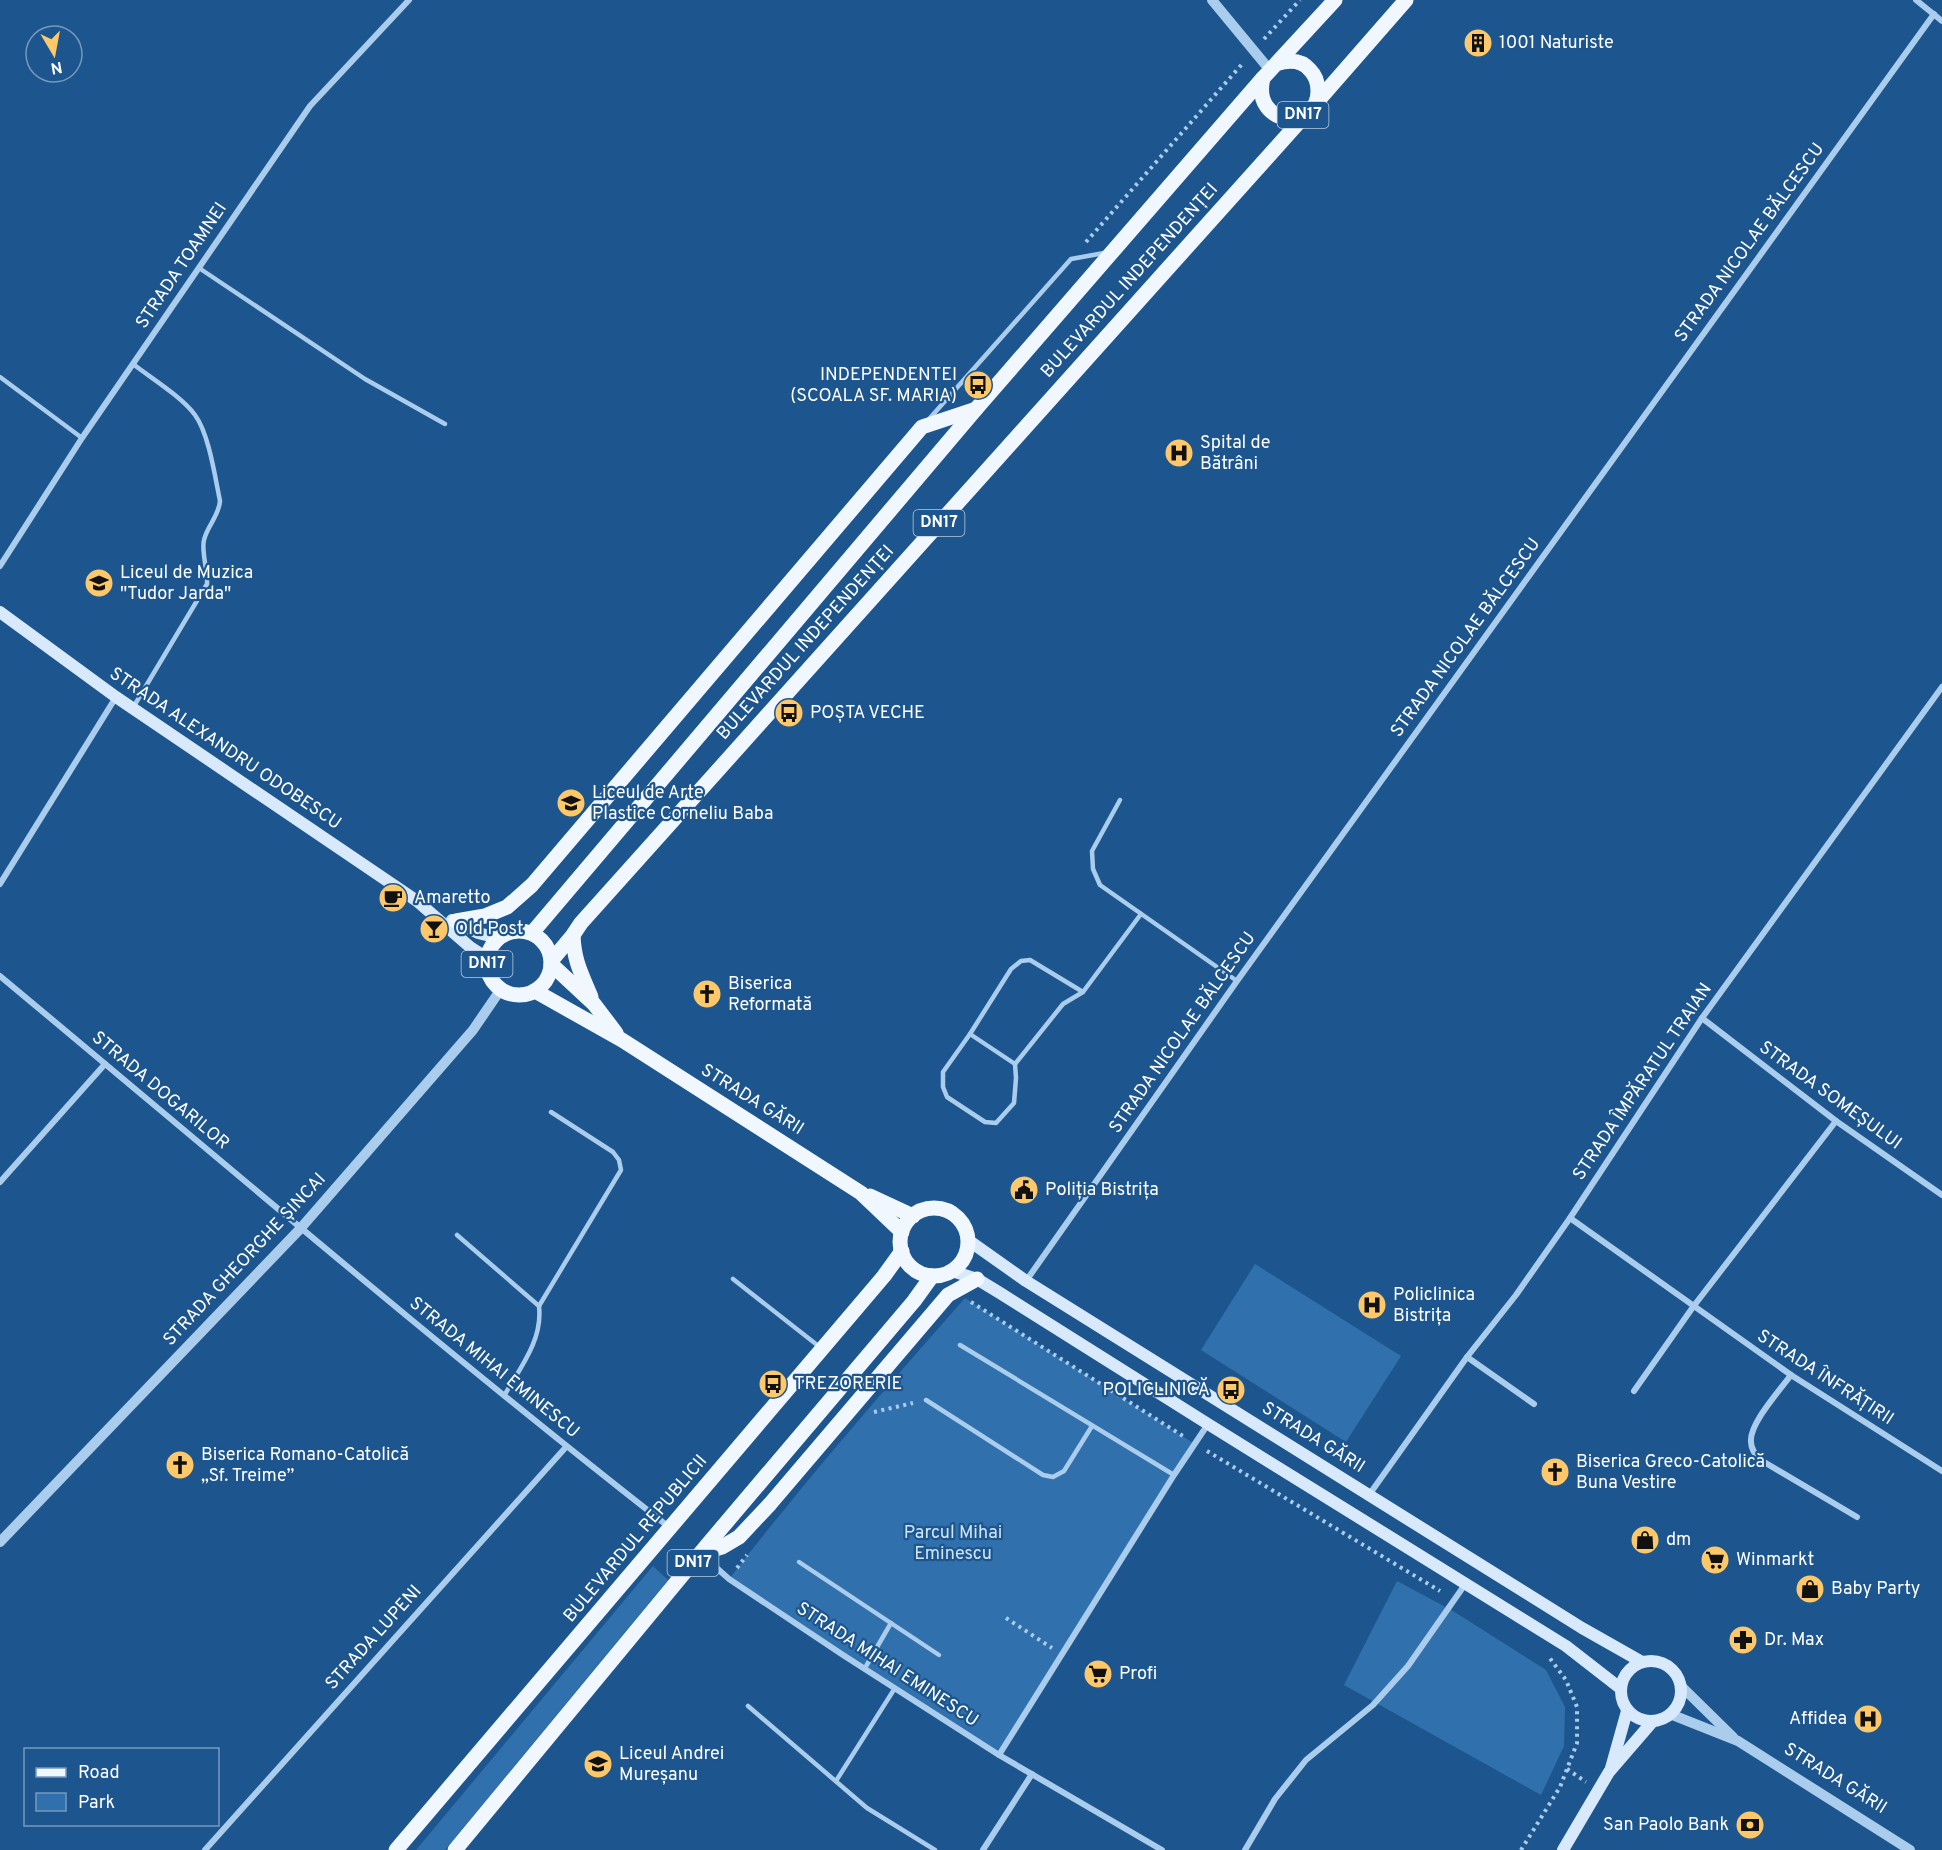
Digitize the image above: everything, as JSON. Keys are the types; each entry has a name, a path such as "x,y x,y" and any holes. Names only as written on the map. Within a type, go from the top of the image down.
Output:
{"main road":[{"name":"BULEVARDUL INDEPENDENȚEI","path":"531,933 976,409 1270,70 1335,0"},
{"name":"BULEVARDUL INDEPENDENȚEI","path":"535,991 548,978 552,962 580,923 1311,109 1406,0"},
{"name":"DN17","path":"1287,61 1307,66 1314,74 1318,84 1318,95 1311,109 1299,117 1290,119 1272,112 1261,97 1261,87 1270,70 1287,61"},
{"path":"456,921 485,916 507,907 532,885 922,427 976,409"},
{"name":"STRADA ALEXANDRU ODOBESCU","path":"0,612 116,697 431,912 470,947 487,958"},
{"name":"STRADA ALEXANDRU ODOBESCU","path":"431,912 456,921 478,933 498,938"},
{"name":"DN17","path":"535,991 524,995 512,994 501,989 493,981 488,970 487,958 491,947 498,938 508,932 520,930 541,939 548,948 552,962"},
{"path":"573,934 574,954 594,1004"},
{"name":"STRADA GĂRII","path":"552,962 594,1004 622,1040"},
{"name":"STRADA GĂRII","path":"535,991 622,1040 861,1193 913,1216"},
{"name":"STRADA GĂRII","path":"861,1193 902,1233"},
{"path":"933,1208 952,1213 960,1220 966,1229 967,1252 962,1262 952,1271 932,1276 913,1268 906,1260 902,1251 902,1233 906,1223 913,1216 922,1210 933,1208"},
{"name":"STRADA GĂRII","path":"968,1240 1026,1281 1582,1628 1642,1662 1655,1661 1665,1664 1676,1674 1681,1686"},
{"name":"BULEVARDUL REPUBLICII","path":"396,1850 823,1349 902,1251"},
{"path":"952,1271 977,1279 1466,1583 1566,1646 1620,1688"},
{"name":"DN17","path":"455,1850 932,1276"},
{"path":"700,1553 722,1546 739,1537 770,1504 948,1295 977,1279"},
{"path":"1642,1662 1630,1669 1620,1688 1622,1702 1635,1718 1653,1721 1670,1714 1678,1706 1681,1686"},
{"path":"1609,1772 1628,1711"},
{"path":"1563,1850 1609,1772 1653,1721"}],"street":[{"name":"STRADA TOAMNEI","path":"0,566 82,438 310,106 409,0"},
{"path":"1212,0 1270,70"},
{"path":"1916,0 1942,21"},
{"name":"STRADA NICOLAE BĂLCESCU","path":"1026,1281 1237,981 1934,14"},
{"name":"STRADA ÎMPĂRATUL TRAIAN","path":"1369,1496 1467,1357 1516,1295 1570,1218 1702,1018 1942,687"},
{"path":"0,884 116,697"},
{"name":"STRADA DOGARILOR","path":"0,976 300,1229"},
{"name":"STRADA GHEORGHE ȘINCAI","path":"0,1542 300,1229 473,1030 501,989"},
{"name":"STRADA SOMEȘULUI","path":"1702,1018 1836,1121 1942,1195"},
{"path":"0,1182 105,1064"},
{"path":"1634,1391 1693,1307 1836,1121"},
{"name":"STRADA ÎNFRĂȚIRII","path":"1570,1218 1791,1375 1942,1471"},
{"name":"STRADA MIHAI EMINESCU","path":"300,1229 567,1447 671,1528"},
{"path":"1467,1357 1534,1404"},
{"path":"1791,1375 1752,1429 1750,1440 1753,1450 1759,1459 1857,1517"},
{"path":"999,1755 1208,1424"},
{"name":"STRADA LUPENI","path":"205,1850 567,1447"},
{"name":"STRADA MIHAI EMINESCU","path":"700,1553 729,1578 843,1655 999,1755 1162,1850"},
{"path":"1245,1850 1275,1800 1306,1760 1372,1705 1408,1666 1466,1583"},
{"name":"STRADA GĂRII","path":"1681,1686 1738,1741 1903,1848"},
{"name":"STRADA GĂRII","path":"1670,1714 1738,1741"},
{"path":"983,1850 1032,1774"}],"lane":[{"name":"BULEVARDUL INDEPENDENȚEI","path":"1071,259 1113,252"},
{"path":"922,427 1071,259"},
{"path":"199,267 365,380 446,424"},
{"path":"133,364 195,414 204,430 220,501 219,510 203,541 208,574 207,584 133,708"},
{"path":"0,377 82,438"},
{"path":"1120,800 1092,851 1092,869 1100,885 1237,981"},
{"path":"1083,992 1030,960 1021,961 1011,969 943,1072 943,1087 948,1097 985,1122 996,1123 1014,1103 1015,1064 1063,1004 1083,992 1141,914"},
{"path":"970,1034 1015,1064"},
{"path":"504,1396 534,1342 539,1329 539,1306 621,1170 619,1160 613,1152 551,1112"},
{"path":"457,1235 539,1306"},
{"path":"733,1279 823,1349"},
{"path":"960,1345 1174,1475"},
{"path":"926,1400 1043,1475 1053,1477 1064,1471 1092,1426"},
{"path":"799,1562 939,1655"},
{"path":"865,1668 891,1623"},
{"path":"836,1781 896,1688"},
{"path":"748,1706 867,1808 935,1850"}],"path":[{"path":"1071,259 1300,0"},
{"path":"965,1298 1195,1444 1455,1600"},
{"path":"872,1413 926,1400"},
{"path":"1006,1618 1062,1655"},
{"path":"1521,1850 1560,1787 1577,1743 1577,1707 1566,1680 1548,1656"}],"green space":[{"path":"1255,1264 1401,1356 1346,1442 1201,1350"},
{"name":"Parcul Mihai Eminescu","path":"965,1298 1195,1444 999,1755 729,1579 815,1472"},
{"path":"653,1566 668,1580 445,1850 416,1850"},
{"path":"1397,1581 1453,1611 1546,1670 1565,1707 1564,1746 1541,1795 1344,1685"}],"place":[{"name":"1001 Naturiste","path":"1478,43"},
{"name":"INDEPENDENTEI (SCOALA SF. MARIA)","path":"978,385"},
{"name":"Spital de Bătrâni","path":"1179,453"},
{"name":"Liceul de Muzica \"Tudor Jarda\"","path":"99,583"},
{"name":"POȘTA VECHE","path":"789,713"},
{"name":"Liceul de Arte Plastice Corneliu Baba","path":"571,803"},
{"name":"Amaretto","path":"393,898"},
{"name":"Old Post","path":"434,929"},
{"name":"Biserica Reformată","path":"707,994"},
{"name":"Poliția Bistrița","path":"1024,1190"},
{"name":"Policlinica Bistrița","path":"1372,1305"},
{"name":"TREZORERIE","path":"773,1384"},
{"name":"POLICLINICĂ","path":"1231,1390"},
{"name":"Biserica Romano-Catolică „Sf. Treime”","path":"180,1465"},
{"name":"Biserica Greco-Catolică Buna Vestire","path":"1555,1472"},
{"name":"dm","path":"1645,1540"},
{"name":"Winmarkt","path":"1715,1560"},
{"name":"Baby Party","path":"1810,1589"},
{"name":"Dr. Max","path":"1743,1640"},
{"name":"Profi","path":"1098,1674"},
{"name":"Affidea","path":"1868,1719"},
{"name":"Liceul Andrei Mureșanu","path":"598,1764"},
{"name":"San Paolo Bank","path":"1750,1825"}]}
